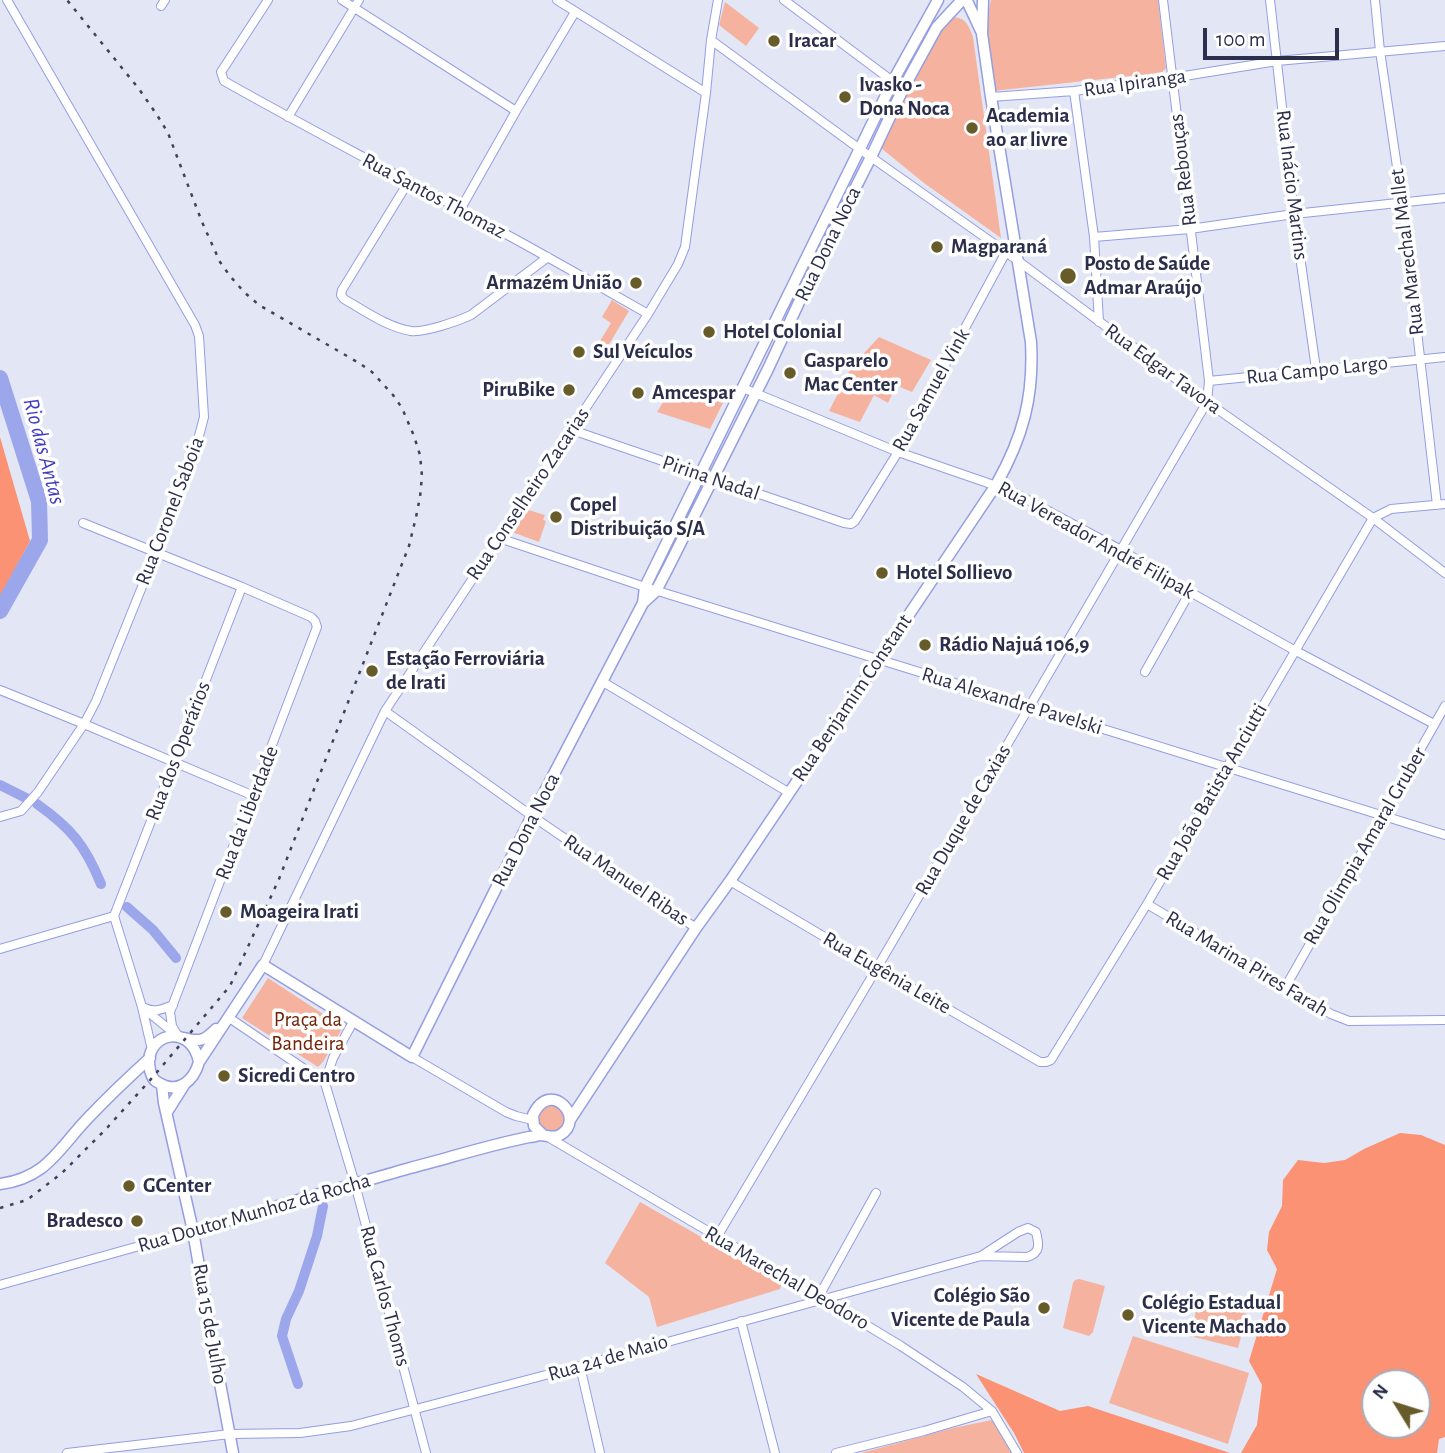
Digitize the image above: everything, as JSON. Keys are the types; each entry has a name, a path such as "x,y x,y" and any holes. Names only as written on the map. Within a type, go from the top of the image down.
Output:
{"main road":[{"name":"Rua Dona Noca","path":"412,1057 532,816 755,393 893,81 938,0"},
{"name":"Rua Dona Noca","path":"651,589 700,475 743,388 872,157 903,89 937,27 965,0"},
{"name":"Rua Benjamim Constant","path":"965,0 982,34"},
{"name":"Rua Benjamim Constant","path":"570,1120 696,928 996,485 1010,460 1029,401 1031,342 982,34 983,0"},
{"path":"949,13 975,20"},
{"path":"167,1112 184,1085 192,1078 263,965 412,1057"},
{"path":"0,1184 36,1172 52,1159 163,1038 202,1040 228,1017"},
{"path":"180,1037 189,1041 198,1053 200,1062"},
{"path":"151,1054 149,1064 157,1082"},
{"path":"119,1087 137,1081 157,1082 176,1088 184,1085"},
{"name":"Rua 15 de Julho","path":"157,1082 167,1112 193,1231 233,1453"},
{"name":"Rua Benjamim Constant","path":"563,1104 592,1086"},
{"path":"552,1100 563,1104 570,1120 565,1131 560,1135 545,1136 534,1123 533,1115 540,1104 552,1100"},
{"name":"Rua Doutor Munhoz da Rocha","path":"508,1141 534,1123"},
{"name":"Rua Doutor Munhoz da Rocha","path":"193,1231 508,1141 545,1136"}],"street":[{"name":"Rua Coronel Saboia","path":"0,817 21,811 38,792 96,701 156,552 204,417 199,336 195,325 7,0"},
{"name":"Rua Santos Thomaz","path":"268,0 221,72 224,81 648,314"},
{"path":"342,0 357,4 516,111"},
{"path":"557,0 706,93"},
{"name":"Rua Conselheiro Zacarias","path":"263,965 385,711 572,430 678,264 685,247 718,0"},
{"path":"784,0 903,89"},
{"name":"Rua Rebouças","path":"1163,0 1209,381"},
{"name":"Rua Inácio Martins","path":"1270,0 1294,214 1316,369"},
{"name":"Rua Marechal Mallet","path":"1375,0 1402,201 1419,360 1441,504"},
{"path":"288,117 357,4"},
{"path":"460,209 575,12"},
{"name":"Rua Edgar Tavora","path":"711,40 1017,260 1207,402 1373,518 1445,573"},
{"name":"Rua Ipiranga","path":"991,97 1074,91 1277,61 1445,46"},
{"path":"1074,91 1094,237 1099,322"},
{"path":"409,181 341,295 387,323 418,331 458,321 471,315 548,257"},
{"path":"1094,237 1190,229 1294,214 1445,198"},
{"name":"Rua Samuel Vink","path":"850,524 855,521 898,452 1006,253"},
{"name":"Rua Campo Largo","path":"1209,381 1445,357"},
{"path":"1207,402 1209,381"},
{"name":"Rua Vereador André Filipak","path":"743,388 898,452 1012,491 1121,550 1294,650 1434,724"},
{"name":"Rua Duque de Caxias","path":"717,1237 1207,402"},
{"name":"Pirina Nadal","path":"572,430 850,524"},
{"path":"1373,518 1391,509 1441,504"},
{"name":"Rua João Batista Anciutti","path":"1046,1062 1051,1060 1147,904 1373,518"},
{"path":"83,523 242,587"},
{"name":"Rua Alexandre Pavelski","path":"499,538 651,589 1445,835"},
{"name":"Rua da Liberdade","path":"173,1005 317,627 311,617 242,587"},
{"name":"Rua dos Operários","path":"114,916 242,587"},
{"path":"1145,672 1190,592"},
{"path":"603,682 788,792"},
{"path":"0,690 254,796"},
{"name":"Rua Olimpia Amaral Gruber","path":"1286,986 1445,706"},
{"name":"Rua Manuel Ribas","path":"385,711 696,928"},
{"name":"Rua Eugênia Leite","path":"730,881 1040,1062 1046,1062"},
{"name":"Rua Marina Pires Farah","path":"1147,904 1331,1014 1349,1021 1445,1020"},
{"path":"0,948 114,916 142,1007 151,1054"},
{"path":"142,1007 151,1011 173,1005"},
{"path":"173,1005 170,1017 172,1026 180,1037"},
{"path":"142,1007 180,1037"},
{"path":"228,1017 325,1083 333,1058 353,1022"},
{"path":"412,1057 506,1112 534,1123"},
{"name":"Rua Carlos Thoms","path":"325,1083 355,1184 426,1453"},
{"path":"565,1131 570,1149"},
{"name":"Rua Marechal Deodoro","path":"545,1136 822,1298 963,1387 992,1411 1017,1453"},
{"path":"822,1298 876,1194"},
{"name":"Rua 24 de Maio","path":"66,1453 230,1434 300,1433 351,1426 981,1256 1034,1255 1039,1243 1036,1232 1028,1228 1018,1232 981,1256"},
{"name":"Rua Doutor Munhoz da Rocha","path":"0,1285 193,1231"},
{"path":"741,1321 775,1453"},
{"path":"580,1366 600,1453"},
{"path":"836,1453 992,1411"}],"green space":[{"path":"991,0 1158,0 1166,68 1158,73 993,91 987,19"},
{"path":"725,2 759,28 746,46 719,25"},
{"path":"954,17 966,23 973,37 1001,238 924,183 881,148 934,37 947,19"},
{"path":"612,300 629,311 608,346 600,341 611,323 602,317"},
{"path":"879,337 931,360 912,392 881,379 895,388 888,403 874,395 860,422 829,411 852,366"},
{"path":"673,386 724,401 710,429 657,412"},
{"path":"525,509 545,515 543,520 546,521 539,542 512,532"},
{"name":"Praça da Bandeira","path":"268,978 343,1027 318,1067 242,1018"},
{"path":"552,1105 561,1109 565,1118 561,1127 552,1131 543,1127 539,1118 543,1109"},
{"path":"640,1202 782,1283 780,1289 657,1327 649,1297 605,1263"},
{"path":"1079,1279 1105,1286 1093,1332 1089,1336 1063,1328 1073,1283"},
{"path":"1198,1303 1247,1314 1238,1348 1190,1336"},
{"path":"1133,1336 1249,1373 1228,1444 1109,1403"},
{"path":"992,1420 1013,1453 861,1453 953,1428"}],"shaded area":[{"path":"0,437 30,541 0,597"},
{"path":"1400,1133 1421,1135 1445,1145 1445,1437 1439,1439 1437,1453 1241,1453 1257,1425 1262,1385 1249,1361 1277,1269 1267,1250 1269,1232 1282,1206 1283,1180 1298,1160 1324,1163 1345,1160"},
{"path":"976,1374 1060,1411 1088,1406 1230,1453 1024,1453"}],"waterway":[{"name":"Rio das Antas","path":"0,378 39,501 40,540 0,611"},
{"path":"0,785 26,798"},
{"path":"37,804 76,838 101,884"},
{"path":"127,907 153,930 176,958"},
{"path":"298,1384 282,1336 317,1236 323,1206"}],"railway":[{"path":"0,1208 27,1200 62,1173 152,1078 230,986 279,879 409,546 422,476 420,455 402,408 372,372 259,305 230,276 220,262 202,222 168,133 139,89 67,0"}],"place":[{"name":"Iracar","path":"774,41"},
{"name":"Ivasko - Dona Noca","path":"845,97"},
{"name":"Academia ao ar livre","path":"972,128"},
{"name":"Magparaná","path":"937,247"},
{"name":"Posto de Saúde Admar Araújo","path":"1068,276"},
{"name":"Armazém União","path":"636,283"},
{"name":"Hotel Colonial","path":"709,332"},
{"name":"Sul Veículos","path":"579,352"},
{"name":"Gasparelo Mac Center","path":"790,373"},
{"name":"PiruBike","path":"569,390"},
{"name":"Amcespar","path":"638,393"},
{"name":"Copel Distribuição S/A","path":"556,517"},
{"name":"Hotel Sollievo","path":"882,573"},
{"name":"Rádio Najuá 106,9","path":"925,645"},
{"name":"Estação Ferroviária de Irati","path":"372,671"},
{"name":"Moageira Irati","path":"226,912"},
{"name":"Sicredi Centro","path":"224,1076"},
{"name":"GCenter","path":"129,1186"},
{"name":"Bradesco","path":"137,1221"},
{"name":"Colégio São Vicente de Paula","path":"1044,1308"},
{"name":"Colégio Estadual Vicente Machado","path":"1128,1315"}]}
